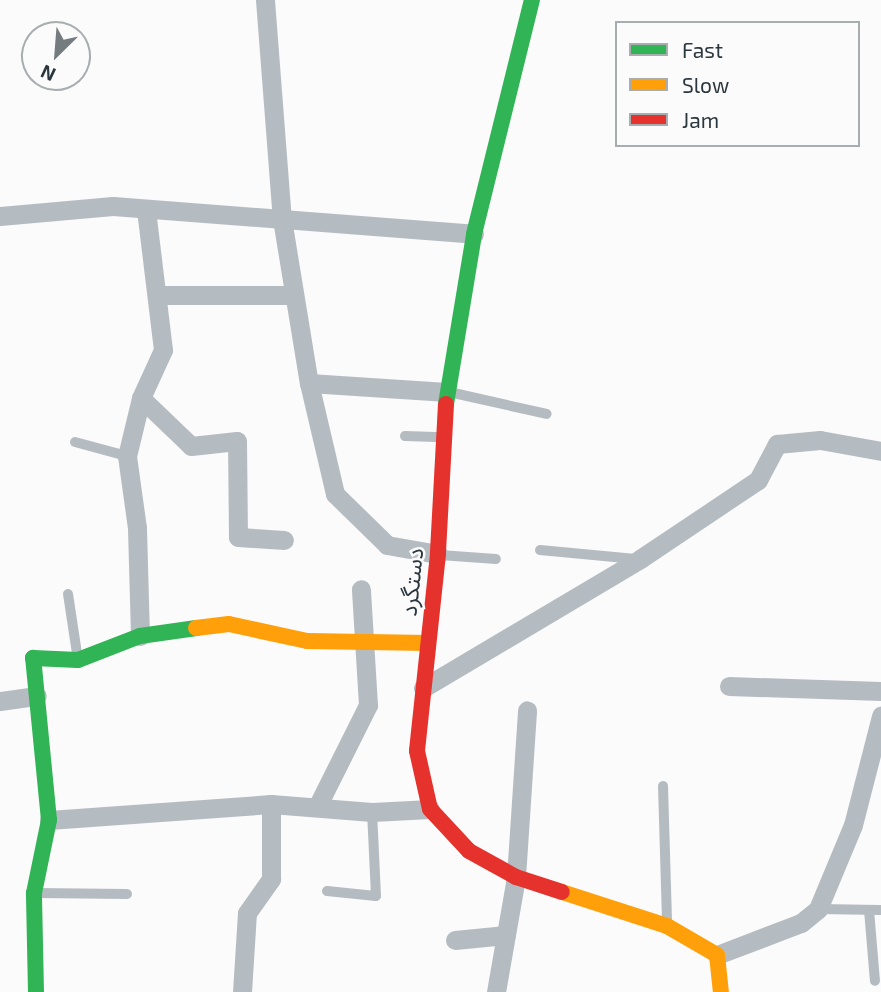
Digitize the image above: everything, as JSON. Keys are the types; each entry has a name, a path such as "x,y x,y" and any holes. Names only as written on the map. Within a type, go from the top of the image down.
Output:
{"main road":[{"name":"دستگرد","path":"430,810 417,751 438,554 447,392 474,234 532,0"},
{"path":"36,992 34,893 49,820 33,658 78,660 140,636 229,624 307,641 428,643"},
{"path":"430,810 469,851 516,877 667,926 717,955 721,992"}],"street":[{"path":"265,0 282,219 309,383 335,494 387,545 438,554"},
{"path":"0,216 113,206 474,234"},
{"path":"140,636 137,528 127,456 141,398 163,350 146,209"},
{"path":"158,295 294,295"},
{"path":"309,383 447,392"},
{"path":"141,398 191,446 237,440 237,537 284,540"},
{"path":"423,688 640,559 758,480 777,444 820,440 881,451"},
{"path":"318,805 368,705 362,643 361,589"},
{"path":"729,686 881,691"},
{"path":"0,701 37,696"},
{"path":"496,992 516,877 527,710"},
{"path":"717,955 801,923 818,909 853,825 880,727"},
{"path":"242,992 247,913 271,878 271,804"},
{"path":"49,820 271,804 318,805 372,812 430,810"},
{"path":"455,940 506,935"}],"lane":[{"path":"447,392 547,414"},
{"path":"405,436 443,437"},
{"path":"75,442 127,456"},
{"path":"540,550 640,559"},
{"path":"438,554 496,559"},
{"path":"68,594 78,660"},
{"path":"663,786 667,926"},
{"path":"327,891 376,895 372,812"},
{"path":"34,893 127,894"},
{"path":"818,909 881,910"},
{"path":"869,910 875,981"}],"traffic: fast":[{"path":"446,404 474,234 532,0"},
{"path":"36,992 34,893 49,820 33,658 78,660 140,636 196,628"}],"traffic: slow":[{"path":"196,628 229,624 307,641 428,643"},
{"path":"562,892 667,926 717,955 721,992"}],"traffic: jam":[{"path":"446,404 438,554 417,751 430,809 469,851 516,877 562,892"}]}
